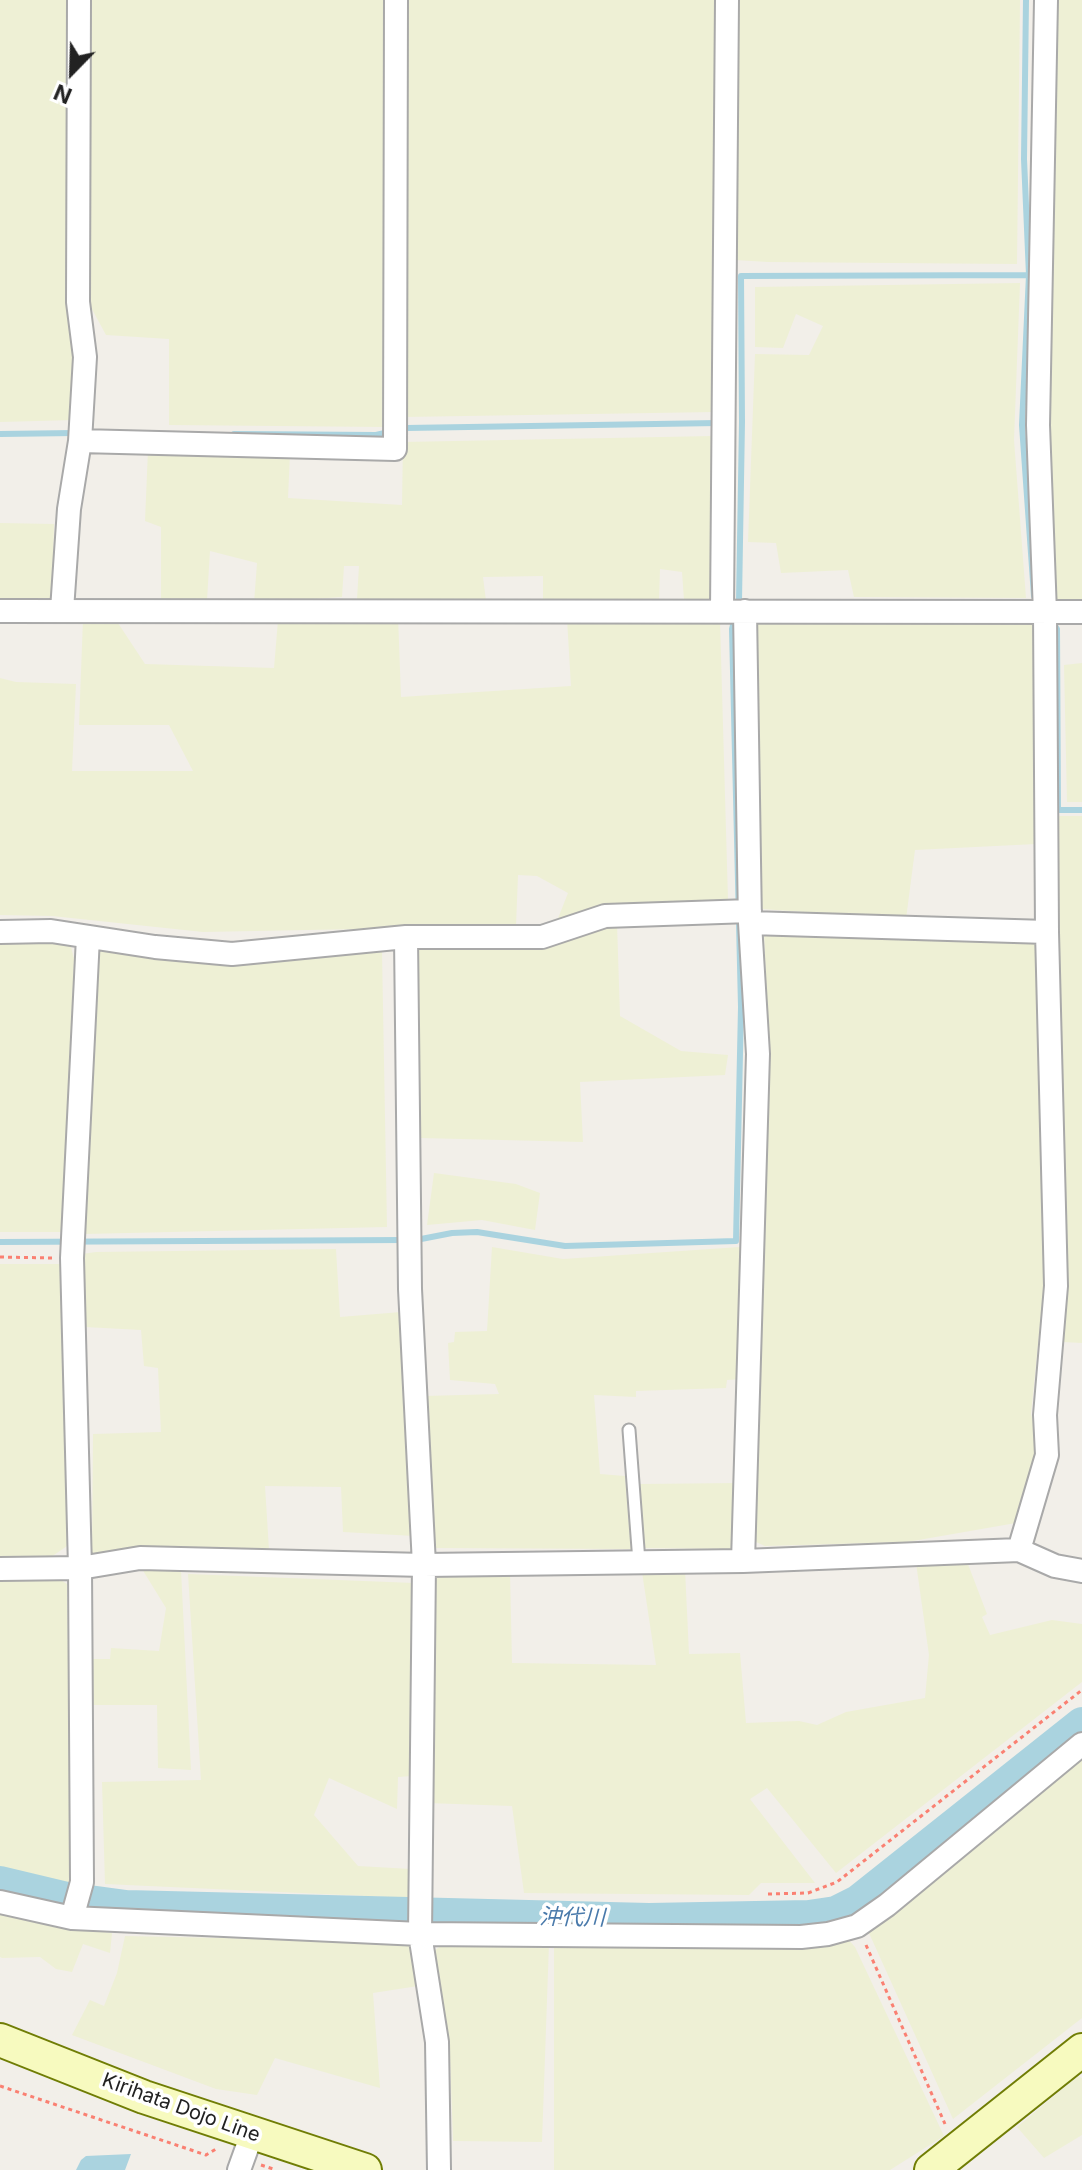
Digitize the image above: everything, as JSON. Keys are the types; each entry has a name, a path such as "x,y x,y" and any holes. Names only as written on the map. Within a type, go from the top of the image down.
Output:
{"main road":[{"name":"Kirihata Dojo Line","path":"0,2040 144,2097 245,2154 365,2170"},
{"path":"931,2170 1082,2050"}],"street":[{"path":"62,610 69,509 80,441 85,357 78,302 79,0"},
{"path":"80,441 395,449 396,0"},
{"path":"722,611 727,0"},
{"path":"1019,1550 1047,1455 1045,1415 1056,1286 1047,932 1045,613 1038,425 1046,0"},
{"path":"0,611 1082,612"},
{"path":"743,1561 758,1054 750,917 745,611"},
{"path":"0,932 51,931 232,954 406,937 542,937 605,916 750,917 1047,932"},
{"path":"72,1918 82,1882 80,1568 72,1258 88,937"},
{"path":"406,937 410,1289 424,1565 420,1934 437,2042 439,2170"},
{"path":"0,1569 80,1568 140,1558 424,1565 743,1561 1019,1550 1055,1566 1082,1571"},
{"path":"0,1902 72,1918 420,1934 801,1937 857,1926 887,1905 1082,1744"}],"lane":[{"path":"629,1430 639,1562"}],"path":[{"path":"0,1257 72,1258"},
{"path":"768,1894 808,1893 837,1882 1082,1690"},
{"path":"857,1926 957,2150"},
{"path":"0,2086 206,2155 215,2148 245,2154 276,2170"}],"green space":[{"path":"0,0 71,0 75,420 0,422"},
{"path":"86,0 384,0 384,427 169,425 169,339 106,335 87,300"},
{"path":"406,0 716,0 715,412 403,417"},
{"path":"735,0 1020,0 1017,264 735,260"},
{"path":"1055,0 1082,0 1082,599 1056,600 1049,444"},
{"path":"1020,283 1014,440 1026,598 854,597 848,570 781,573 776,543 748,542 755,354 809,355 823,326 796,314 783,348 755,347 755,287"},
{"path":"713,436 714,600 684,600 682,572 660,569 659,601 543,599 543,576 483,577 486,601 357,599 359,566 344,566 342,597 254,603 257,563 210,551 207,600 161,600 161,527 145,521 148,450 290,454 288,498 402,505 403,442"},
{"path":"0,523 54,524 52,598 0,598"},
{"path":"398,616 401,697 571,686 567,619 720,621 728,900 598,908 555,926 568,893 537,876 518,875 516,926 203,932 52,916 0,915 0,678 16,682 76,684 72,771 193,771 169,725 79,725 83,619 116,620 145,664 274,668 278,620"},
{"path":"755,618 1035,618 1036,844 915,850 906,919 762,909"},
{"path":"1082,663 1082,802 1067,802 1064,665"},
{"path":"1056,816 1082,816 1082,1343 1063,1342 1065,1263"},
{"path":"617,923 620,1016 681,1051 728,1055 725,1075 580,1082 583,1142 420,1138 415,950 436,944"},
{"path":"764,932 1036,941 1044,1285 1031,1414 1039,1442 1016,1523 907,1542 765,1546 756,1542 756,1406 769,1054"},
{"path":"0,943 70,943 74,959 63,1232 0,1232"},
{"path":"99,946 228,960 382,952 387,1227 85,1234"},
{"path":"434,1173 516,1184 540,1193 535,1230 482,1220 427,1225"},
{"path":"492,1247 563,1259 740,1247 742,1379 727,1380 726,1388 636,1391 636,1397 594,1395 600,1474 625,1476 631,1549 432,1548 424,1396 499,1394 495,1384 450,1380 448,1343 454,1342 455,1332 487,1331"},
{"path":"336,1249 340,1317 401,1312 414,1536 343,1532 341,1487 265,1486 269,1550 92,1554 93,1434 161,1432 158,1368 144,1366 141,1330 85,1327 82,1254"},
{"path":"0,1264 60,1264 67,1273 73,1542 51,1557 0,1557"},
{"path":"738,1483 738,1543 730,1549 644,1548 640,1484"},
{"path":"966,1559 987,1614 982,1617 990,1635 1052,1620 1082,1624 1082,1682 836,1873 767,1788 750,1799 815,1883 761,1883 749,1895 524,1893 512,1806 427,1803 433,1586 438,1575 510,1572 512,1663 656,1665 642,1572 685,1569 689,1654 740,1653 746,1723 799,1721 817,1725 846,1712 925,1698 929,1655 916,1563"},
{"path":"142,1569 181,1570 191,1770 158,1768 157,1705 92,1705 90,1659 110,1659 111,1648 159,1651 166,1608"},
{"path":"188,1574 414,1583 412,1776 398,1777 397,1809 329,1778 314,1815 358,1866 411,1869 410,1898 105,1884 102,1782 201,1780"},
{"path":"56,1577 67,1584 72,1887 0,1872 0,1578"},
{"path":"1082,1750 1082,2018 953,2119 869,1933 872,1927"},
{"path":"0,1908 71,1927 112,1933 110,1953 83,1944 72,1972 56,1969 40,1957 2,1958"},
{"path":"844,1935 855,1947 944,2136 890,2170 554,2170 554,1941"},
{"path":"125,1936 412,1942 418,1986 373,1993 380,2088 275,2058 257,2095 216,2089 72,2035 90,2000 104,2006 117,1973"},
{"path":"447,1941 549,1943 542,2142 453,2141 450,2057 434,1951"},
{"path":"1078,2076 1082,2078 1082,2135 1044,2158 1017,2127"}],"water":[{"path":"131,2154 125,2170 76,2170 86,2156"}],"waterway":[{"path":"1026,0 1024,159 1029,275 1022,425 1034,596"},
{"path":"416,1240 477,1232 565,1246 736,1241 741,1007 732,629 739,601 741,276 1029,275"},
{"path":"234,434 376,435 406,428 718,423"},
{"path":"0,434 75,433"},
{"path":"1052,621 1057,629 1058,810 1082,810"},
{"path":"0,1242 404,1240"},
{"name":"沖代川","path":"0,1883 67,1899 126,1907 649,1920 809,1917 836,1913 858,1902 1082,1724"}]}
